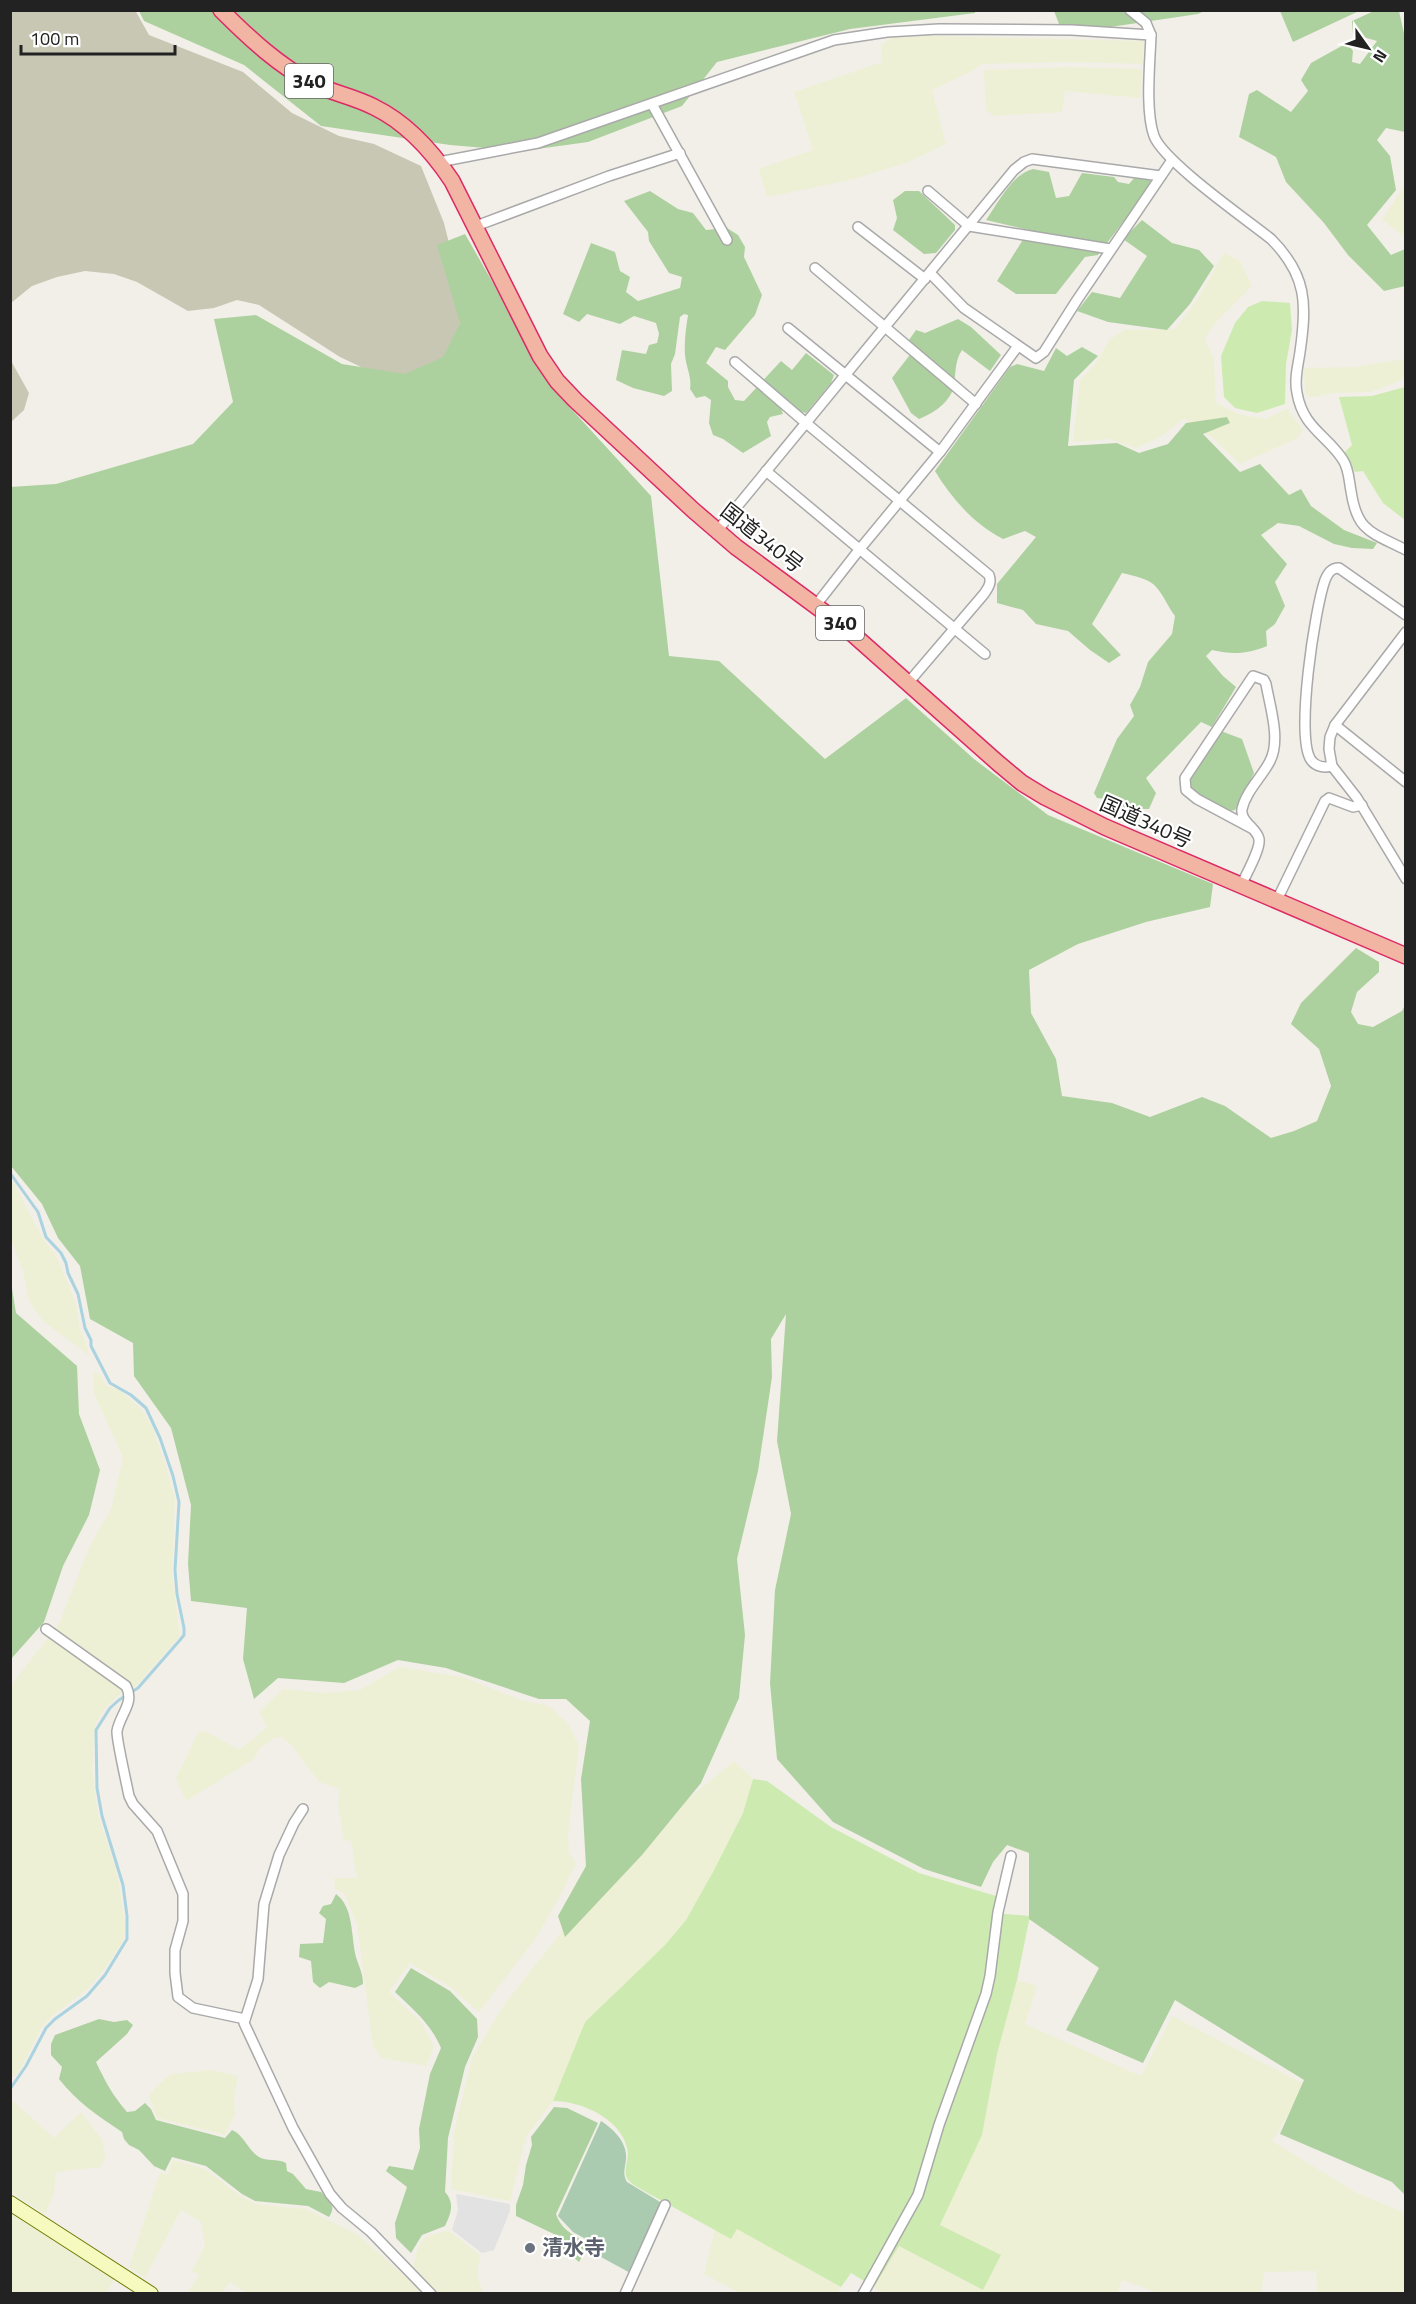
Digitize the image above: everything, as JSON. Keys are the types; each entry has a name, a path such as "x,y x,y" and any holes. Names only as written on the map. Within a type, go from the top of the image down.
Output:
{"highway":[{"name":"国道340号","path":"221,10 244,34 294,72 315,85 374,106 411,132 439,162 476,226 540,356 557,381 596,421 717,531 855,636 998,764 1045,797 1105,827 1406,956"}],"main road":[{"path":"10,2203 151,2294"}],"street":[{"path":"1130,10 1146,23 1151,35 1150,115 1155,137 1172,160 1271,239 1286,254 1296,269 1303,295 1304,320 1296,376 1297,393 1301,405 1307,420 1343,459 1358,520 1373,532 1406,550"},
{"path":"439,162 538,143 834,40 887,32 939,28 1072,30 1151,35"},
{"path":"652,104 728,240"},
{"path":"476,226 609,176 680,153"},
{"path":"717,531 1014,170 1024,162 1032,159 1161,176"},
{"path":"858,227 928,276 964,308 1036,358 1044,352 1110,249 1172,160"},
{"path":"928,191 969,226 1110,249"},
{"path":"815,268 976,404"},
{"path":"788,328 940,452"},
{"path":"816,605 940,452 1018,346"},
{"path":"735,362 989,575 989,587 908,683"},
{"path":"766,471 986,654"},
{"path":"1332,766 1326,768 1316,765 1310,759 1305,724 1309,660 1325,580 1330,571 1339,568 1406,615"},
{"path":"1406,632 1335,725 1330,737 1329,749 1332,766 1362,805 1406,879"},
{"path":"1241,886 1259,844 1259,837 1241,812 1246,798 1270,761 1275,740 1266,684 1264,680 1253,676 1185,778 1186,789 1197,799 1253,829"},
{"path":"1335,725 1406,782"},
{"path":"1276,902 1326,801 1329,798 1353,807 1362,805"},
{"path":"46,1629 126,1686 129,1691 129,1702 120,1721 117,1737 129,1796 133,1804 157,1831 183,1894 183,1921 175,1950 174,1973 178,1997 193,2008 245,2019"},
{"path":"303,1809 279,1855 264,1904 258,1978 244,2024 292,2128 330,2194 342,2208 371,2232 431,2294"},
{"path":"862,2294 918,2195 924,2180 939,2125 986,1994 998,1912 1011,1856"},
{"path":"625,2294 665,2205"}],"shaded area":[{"path":"135,10 149,35 243,72 292,113 339,136 374,144 421,166 444,223 464,304 456,342 433,370 417,377 380,376 340,357 259,305 237,300 214,308 188,311 137,282 114,274 85,271 57,277 32,286 11,303 11,11"},
{"path":"927,36 1144,41 1143,64 1069,62 983,64 932,90 946,144 906,163 850,180 767,197 759,169 813,150 794,92 882,62 881,45 891,38"},
{"path":"1070,67 1142,69 1140,98 1065,91 1062,112 994,116 986,110 984,70"},
{"path":"1405,185 1405,238 1382,219"},
{"path":"1224,253 1240,261 1252,286 1218,320 1205,338 1214,360 1216,403 1238,414 1265,419 1287,409 1303,430 1298,438 1240,464 1214,439 1184,418 1162,436 1136,448 1109,439 1073,442 1080,380 1097,362 1109,340 1124,330 1175,329 1199,297"},
{"path":"10,359 29,393 24,410 11,422"},
{"path":"1405,359 1405,378 1383,388 1370,392 1333,393 1309,398 1305,391 1304,368 1354,367"},
{"path":"11,1178 42,1237 57,1258 76,1303 79,1325 90,1356 44,1322 29,1301 23,1270 11,1240"},
{"path":"93,1373 98,1373 107,1386 119,1390 142,1410 153,1428 167,1470 175,1499 172,1573 180,1636 136,1686 121,1693 106,1707 95,1724 92,1769 98,1815 120,1888 125,1929 122,1943 89,1988 52,2016 42,2027 19,2072 11,2078 11,1685 59,1624 90,1545 111,1509 123,1458 94,1393"},
{"path":"399,1667 462,1677 521,1700 549,1706 569,1725 579,1746 568,1833 569,1853 576,1863 536,1938 479,2012 450,1987 410,1963 389,1992 422,2023 434,2047 426,2066 382,2058 373,2046 357,1924 344,1893 335,1889 334,1878 357,1878 351,1841 344,1840 338,1804 340,1789 319,1782 293,1747 282,1737 274,1738 260,1748 254,1759 186,1801 176,1778 199,1731 207,1732 239,1750 267,1727 259,1712 283,1689 325,1693 360,1690"},
{"path":"734,1761 753,1779 743,1813 713,1872 686,1920 665,1945 585,2022 553,2101 526,2137 510,2201 451,2189 454,2132 472,2058 503,2006 589,1897 682,1804"},
{"path":"1017,1980 1037,1986 1025,2024 1141,2076 1172,2016 1306,2085 1272,2141 1357,2193 1405,2213 1405,2293 1317,2293 1316,2271 1264,2272 1261,2294 1159,2293 1122,2280 1117,2294 884,2294 874,2287 899,2246 983,2290 1001,2255 940,2225 982,2135 997,2054"},
{"path":"212,2070 238,2076 234,2098 235,2114 225,2135 157,2118 149,2096 171,2074"},
{"path":"13,2101 54,2138 81,2112 102,2140 106,2158 101,2167 56,2172 54,2194 45,2214 11,2192 10,2102"},
{"path":"173,2160 205,2169 255,2204 306,2209 358,2235 424,2293 246,2293 230,2282 222,2293 187,2293 199,2276 192,2270 205,2246 201,2222 181,2210 145,2278 129,2267 160,2172 167,2175"},
{"path":"456,2194 510,2204 510,2211 494,2250 482,2253 452,2230 458,2210"},
{"path":"11,2212 115,2279 106,2293 11,2293"},
{"path":"737,2228 841,2287 837,2293 740,2293 704,2274 715,2229 731,2238"},
{"path":"448,2230 480,2255 477,2276 481,2293 438,2293 413,2268 418,2247 425,2237"}],"green space":[{"path":"139,11 975,11 975,13 850,29 717,62 682,106 588,142 523,151 450,145 321,126 244,65 144,21"},
{"path":"1054,11 1204,11 1198,14 1063,34"},
{"path":"1280,11 1359,11 1293,42"},
{"path":"1374,11 1399,11 1406,51 1405,132 1386,128 1377,140 1390,156 1396,190 1367,225 1391,255 1405,249 1405,286 1384,291 1348,255 1324,223 1286,182 1276,157 1239,137 1249,94 1257,90 1291,112 1308,91 1301,80 1311,63 1347,43 1353,51 1352,62 1360,64 1377,41 1353,34 1352,21"},
{"path":"1033,169 1049,172 1056,198 1069,196 1082,173 1114,177 1118,182 1129,184 1135,177 1150,179 1151,185 1098,255 1085,257 1056,294 1016,294 997,281 1029,230 986,220 1012,183 1025,172"},
{"path":"650,191 678,209 693,213 706,230 727,228 738,235 745,247 744,257 762,295 755,315 725,350 716,347 706,363 728,381 728,387 735,400 744,401 781,361 792,370 806,353 834,375 831,383 806,413 780,406 783,414 770,417 767,422 771,436 743,453 713,435 709,423 711,400 705,396 696,398 690,389 685,350 688,315 684,314 680,317 675,354 671,364 672,391 664,396 633,388 616,380 622,350 646,354 649,345 657,343 659,334 656,323 634,316 620,324 587,314 579,322 563,314 591,243 615,252 620,271 630,277 626,292 638,301 680,288 682,277 669,273 649,241 648,232 624,201"},
{"path":"905,191 919,191 955,225 955,230 936,253 924,254 893,230 897,218 893,200"},
{"path":"1142,220 1172,243 1199,250 1214,266 1190,304 1167,330 1108,322 1077,311 1092,292 1120,298 1147,256 1123,239"},
{"path":"465,234 555,391 651,496 669,656 719,661 825,759 906,698 974,759 1048,815 1213,884 1210,907 1146,922 1078,944 1029,970 1031,1013 1056,1059 1062,1096 1112,1103 1150,1117 1202,1097 1225,1106 1271,1138 1317,1121 1331,1086 1319,1049 1291,1024 1301,1003 1356,948 1379,962 1379,972 1357,992 1351,1012 1358,1024 1373,1027 1402,1011 1405,1005 1405,2195 1392,2182 1280,2134 1304,2080 1175,2000 1143,2063 1066,2030 1099,1968 1029,1919 1029,1853 1007,1845 993,1862 981,1887 924,1869 833,1822 777,1759 770,1683 775,1590 791,1514 777,1441 786,1314 771,1339 772,1377 758,1471 737,1559 745,1635 739,1698 701,1783 642,1855 565,1937 558,1916 586,1866 581,1779 590,1721 566,1699 539,1699 446,1668 398,1660 344,1683 278,1678 254,1699 243,1659 247,1608 191,1601 188,1564 191,1505 171,1428 134,1376 133,1343 90,1319 80,1266 58,1238 42,1204 11,1166 10,487 56,484 193,444 233,402 214,319 256,315 342,364 405,374 443,357 460,323 437,245"},
{"path":"1262,301 1290,303 1292,330 1286,364 1285,404 1257,413 1235,408 1224,397 1221,356 1235,323 1248,307"},
{"path":"958,319 971,327 1001,355 990,371 962,350 957,360 952,392 949,397 938,408 919,419 911,413 892,378 916,347 909,340 916,330 925,333"},
{"path":"1082,347 1098,356 1074,380 1068,446 1117,443 1139,453 1168,444 1186,423 1227,417 1230,423 1203,434 1240,472 1260,464 1289,495 1301,489 1311,506 1344,530 1377,543 1373,549 1352,548 1334,544 1299,526 1278,523 1261,535 1287,564 1275,582 1285,606 1275,624 1266,631 1267,646 1240,653 1212,650 1206,656 1236,687 1212,727 1201,722 1146,778 1156,793 1149,809 1125,809 1111,800 1097,798 1094,793 1117,739 1134,716 1130,705 1140,687 1148,662 1172,634 1175,616 1162,594 1150,582 1122,573 1092,624 1121,655 1109,663 1068,631 1036,624 1023,610 997,603 997,584 1036,537 1025,531 1003,539 993,533 964,510 935,471 1010,367 1017,364 1044,371 1056,348 1067,356"},
{"path":"1405,387 1405,520 1383,503 1363,471 1355,472 1345,452 1352,445 1339,397 1372,396"},
{"path":"1221,731 1242,739 1254,773 1235,810 1230,811 1198,794 1190,785 1191,776"},
{"path":"11,1282 16,1313 77,1366 79,1414 100,1470 89,1515 63,1566 44,1622 11,1659"},
{"path":"753,1779 767,1781 831,1827 919,1873 996,1896 993,1913 1030,1916 1017,1980 997,2054 982,2135 940,2225 1001,2255 983,2290 899,2246 874,2287 851,2273 841,2287 737,2229 731,2239 629,2181 626,2176 627,2148 623,2137 608,2120 587,2108 553,2101 585,2022 665,1945 686,1920 743,1813"},
{"path":"336,1894 349,1914 356,1957 362,1977 363,1984 355,1988 329,1982 320,1988 313,1982 311,1961 299,1957 300,1944 323,1943 326,1919 319,1913 323,1906 331,1904"},
{"path":"411,1968 450,1991 477,2019 478,2037 465,2067 448,2138 445,2192 451,2204 449,2217 445,2226 422,2235 411,2253 396,2238 395,2223 407,2187 386,2171 389,2166 413,2170 420,2148 419,2129 430,2074 441,2048 427,2024 395,1992"},
{"path":"99,2019 114,2022 127,2020 133,2025 127,2034 96,2062 110,2088 127,2112 135,2111 145,2103 156,2120 225,2138 232,2130 236,2132 259,2157 286,2163 287,2171 293,2174 306,2189 321,2192 332,2206 329,2217 308,2206 255,2201 242,2194 206,2166 172,2157 165,2171 154,2166 139,2150 129,2145 122,2132 88,2108 59,2079 62,2067 51,2055 51,2044 55,2035"},
{"path":"554,2107 567,2108 598,2123 556,2214 565,2228 589,2244 579,2262 558,2244 558,2236 516,2216 516,2205 532,2145 531,2137"},
{"path":"601,2121 614,2131 623,2144 626,2154 624,2172 627,2182 665,2205 634,2275 590,2251 593,2243 573,2232 558,2216"}],"waterway":[{"path":"10,1173 38,1212 46,1237 61,1253 66,1263 78,1294 91,1346 110,1383 131,1395 146,1408 160,1438 179,1502 175,1570 184,1628 184,1635 180,1640 138,1688 110,1708 96,1730 97,1788 102,1816 123,1885 127,1939 105,1975 87,1996 46,2028 26,2066 10,2089"}],"place":[{"name":"清水寺","path":"530,2248"}]}
